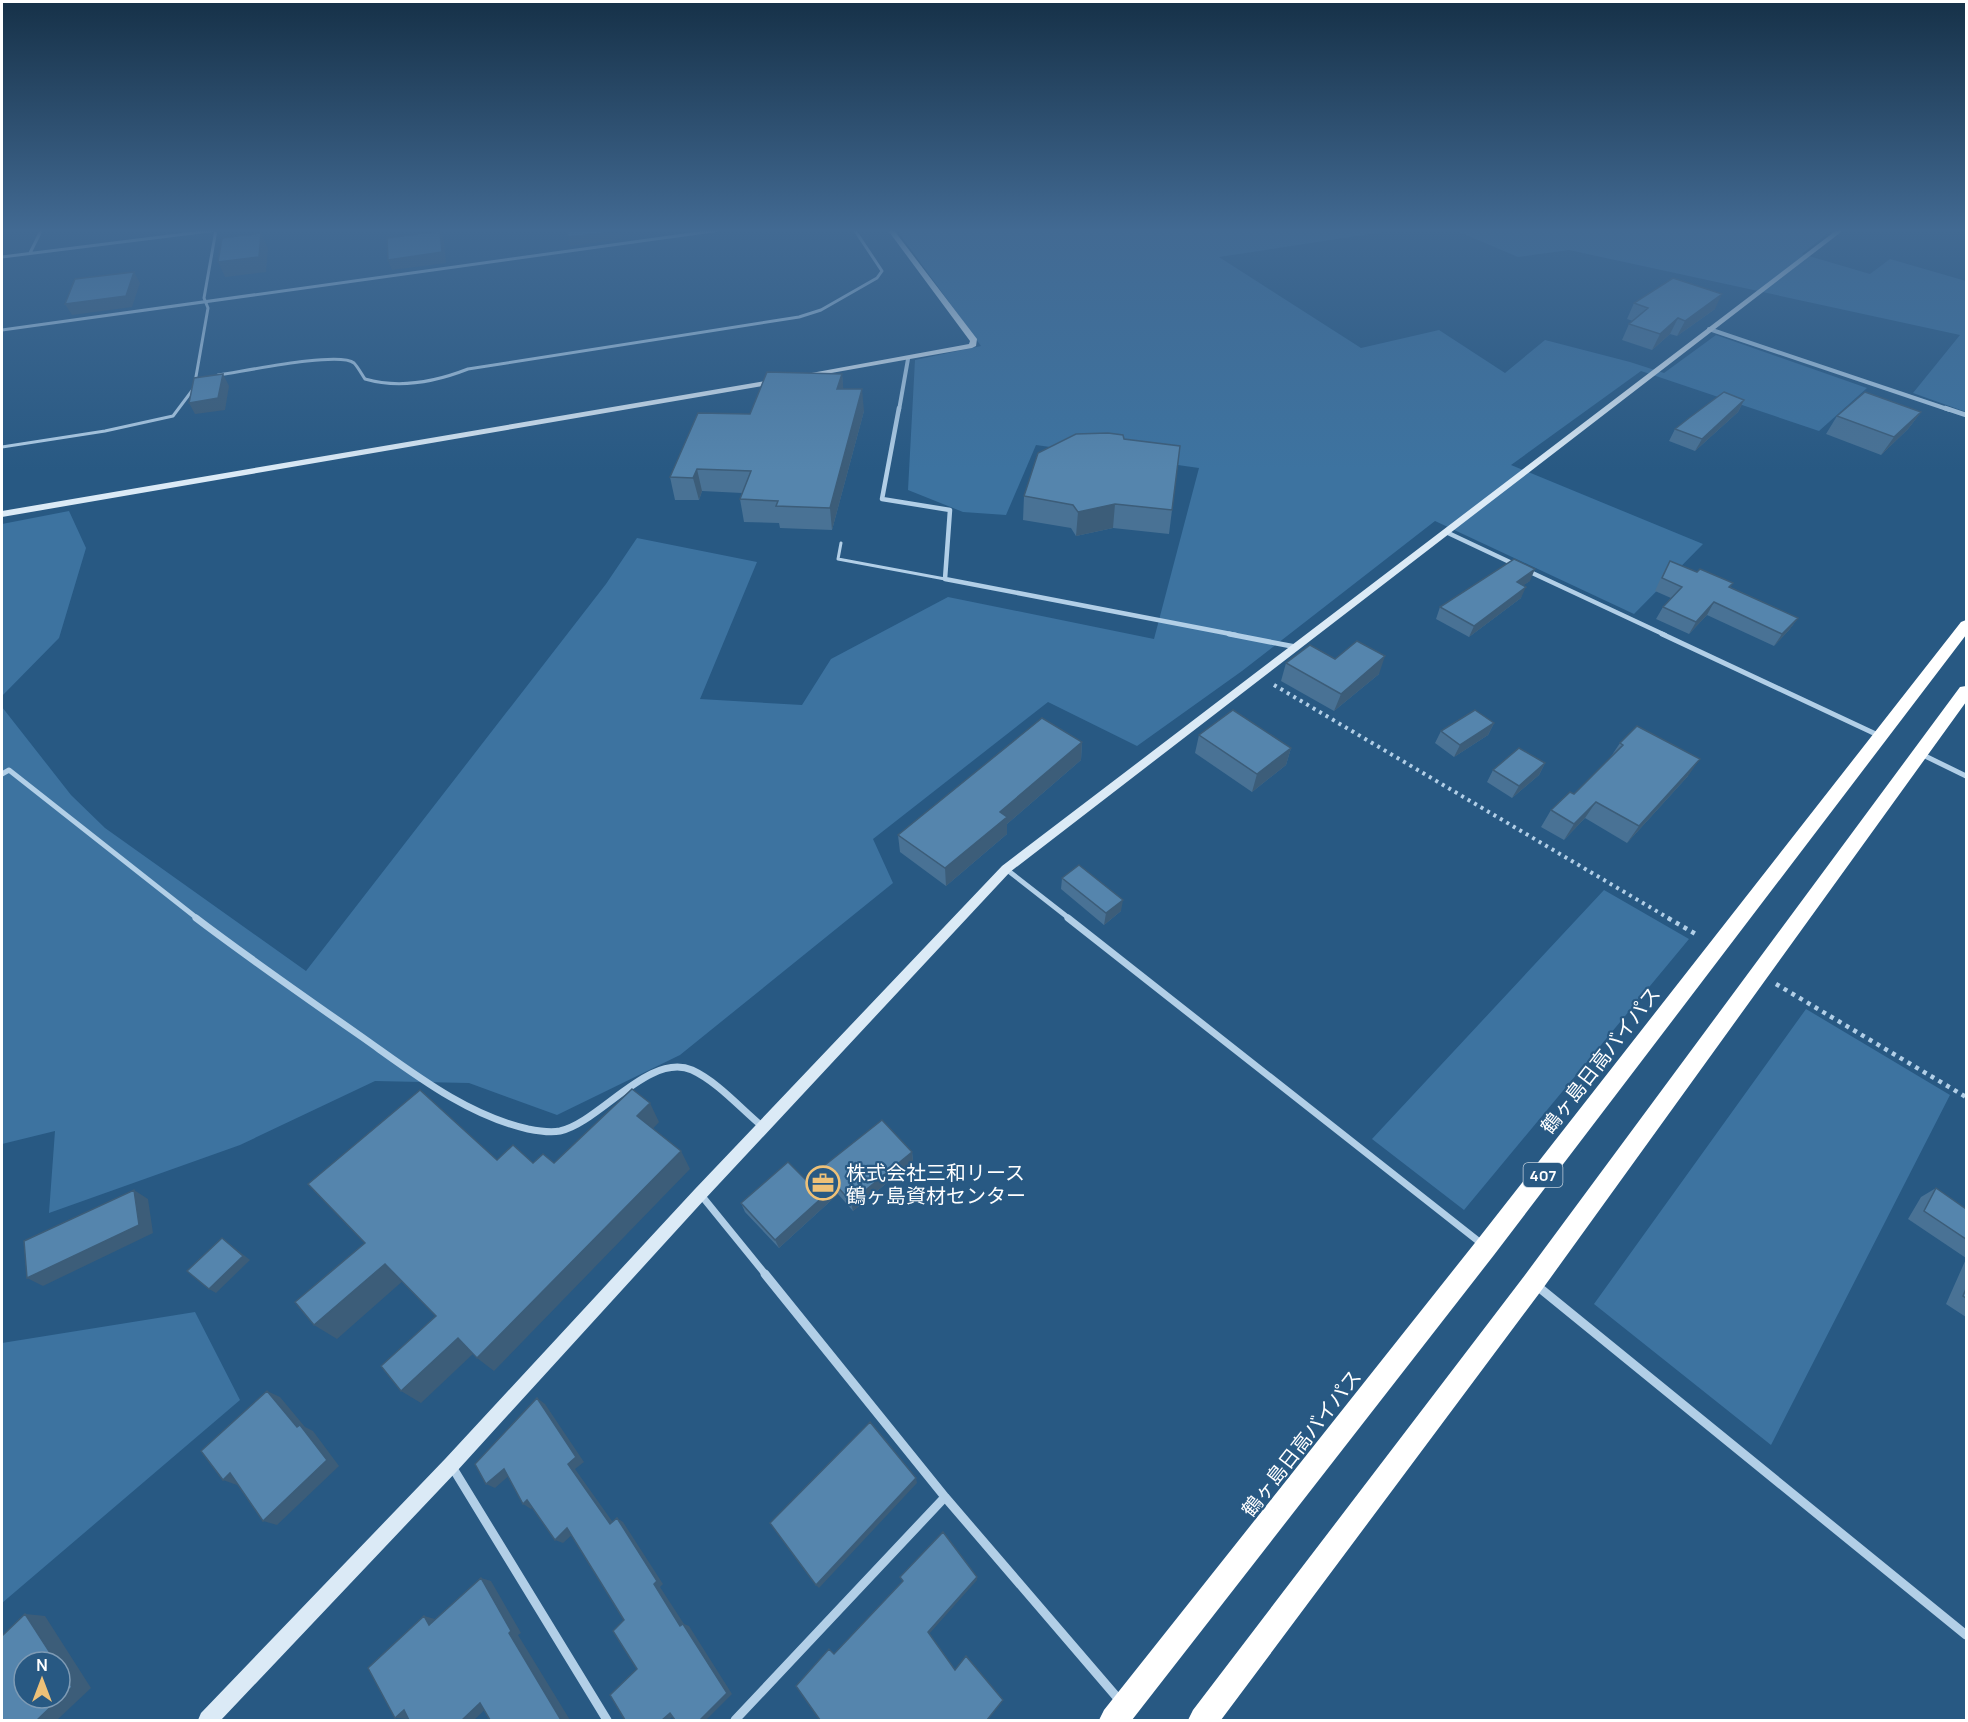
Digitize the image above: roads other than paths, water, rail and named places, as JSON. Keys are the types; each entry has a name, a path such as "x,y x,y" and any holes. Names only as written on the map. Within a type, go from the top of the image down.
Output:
{"highway":[{"name":"鶴ヶ島日高バイパス","path":"1119,1713 1486,1247 1966,625"},
{"path":"1203,1720 1533,1282 1966,691"}],"street":[{"path":"2,514 972,346 974,341 950,309"},
{"path":"208,1720 451,1465 700,1194 1006,869 1735,309"},
{"path":"1709,329 1966,416"},
{"path":"908,358 882,500 950,510 945,579 1296,647"},
{"path":"1446,532 1881,736"},
{"path":"1920,754 1966,776"},
{"path":"2,774 9,771 116,857 262,968 454,1101 515,1126 559,1132 588,1120 615,1095 670,1066 690,1070 763,1127"},
{"path":"1006,869 1486,1247"},
{"path":"700,1194 1119,1713"},
{"path":"1533,1282 1966,1635"},
{"path":"451,1465 607,1720"},
{"path":"735,1720 945,1497"}],"lane":[{"path":"2,330 152,309"},
{"path":"2,447 105,431 173,416 194,388 208,309"},
{"path":"218,375 334,358 354,363 365,379 401,384 455,375 468,369 809,315 819,309"},
{"path":"194,379 206,377"},
{"path":"841,543 838,559 945,579"}],"place":[{"name":"株式会社三和リース 鶴ヶ島資材センター","path":"823,1183"}]}
